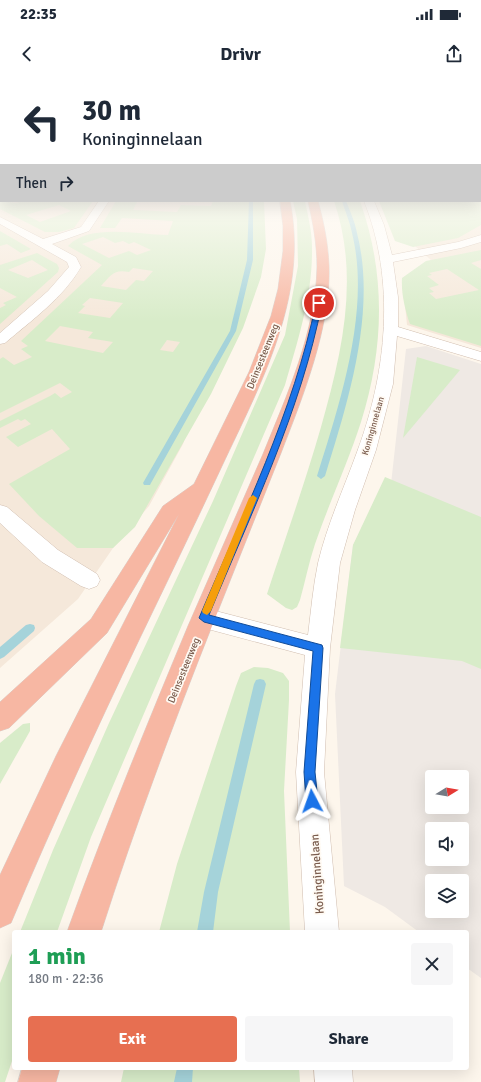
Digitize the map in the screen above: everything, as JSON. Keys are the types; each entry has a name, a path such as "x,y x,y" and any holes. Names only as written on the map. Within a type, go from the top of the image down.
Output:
{"highway":[{"name":"Deinsesteenweg","path":"0,912 25,852 82,732 203,487 260,365 270,341 282,301 288,268 289,229"},
{"name":"Deinsesteenweg","path":"85,930 104,872 204,618 291,405 310,345 324,267 320,229"},
{"path":"0,719 99,626 170,511 203,487"},
{"path":"37,1082 40,1070"}],"street":[{"path":"0,340 58,288 75,267 72,260 17,229"},
{"path":"44,243 85,229"},
{"name":"Koninginnelaan","path":"322,930 310,772 318,648 329,563 345,510 367,450 385,384 391,329 391,297 388,260 380,229"},
{"path":"388,260 461,245 481,238"},
{"path":"391,329 481,357"},
{"path":"0,512 50,556 89,580"},
{"path":"204,618 318,648"},
{"path":"333,1070 334,1082"}],"shaded area":[{"path":"0,229 251,229 183,444 149,506 113,548 78,599 0,668"},
{"path":"391,229 481,229 481,348 407,325 403,284 431,260 415,246 396,241"},
{"path":"426,346 481,364 481,978 469,969 469,930 416,930 385,907 344,886 335,694 353,545 390,493 406,349"}],"green space":[{"path":"39,229 71,229 59,232 45,232"},
{"path":"170,229 265,229 266,249 261,277 243,328 211,394 135,527 113,548 77,548 39,516 9,484 70,449 52,429 18,447 6,437 31,424 25,419 21,421 18,419 0,428 0,421 55,393 61,398 72,392 60,383 0,413 0,359 3,357 14,365 32,357 21,349 28,346 21,341 102,265 68,246 77,239 101,232 129,232 168,235","holes":["103,237 115,243 123,241 129,244 134,242 151,250 137,255 129,251 109,258 82,244","133,268 153,271 144,281 136,280 126,290 101,286 116,272 129,272","90,298 123,303 110,318 78,313 85,306 82,305","60,326 93,332 88,338 113,342 103,353 45,341","167,340 180,342 173,352 160,350"]},
{"path":"297,229 310,229 312,265 310,282 304,317 285,385 91,837 58,930 21,930 53,850 109,723 213,501 285,335 298,266"},
{"path":"342,229 368,229 375,258 378,285 378,340 369,395 361,422 315,544 300,600 297,607 292,610 286,608 267,594 315,448 336,371 345,315 347,286 346,258"},
{"path":"390,229 474,229 458,238 413,247 395,241"},
{"path":"0,231 31,249 21,253 7,244 0,246"},
{"path":"481,250 481,260 471,263 481,269 481,346 410,324 406,313 402,290 402,278 426,261","holes":["447,269 479,290 436,299 429,293 434,292 429,288 439,285 427,276 432,275 429,273"]},
{"path":"37,253 57,264 59,268 58,272 0,324 0,308 6,305 3,303 17,297 0,288 0,265","holes":["32,260 48,270 28,278 8,270"]},
{"path":"417,357 460,370 403,438"},
{"path":"385,477 481,517 481,669 462,661 340,648 353,545"},
{"path":"254,667 268,668 283,673 289,681 284,791 290,930 160,930 177,864 241,673"},
{"path":"30,723 30,731 0,784 0,743 23,724"},
{"path":"12,953 12,1061 5,1082 0,1082 0,983"},
{"path":"124,1070 299,1070 300,1082 121,1082"}],"waterway":[{"path":"147,483 233,331 250,260 251,229"},
{"path":"321,476 349,375 356,339 360,303 360,267 354,229"},
{"path":"0,654 30,628"},
{"path":"205,930 211,892 260,684"},
{"path":"183,1082 185,1070"}],"slow traffic":[{"path":"207,611 253,498"}],"route":[{"path":"312,801 310,772 318,648 204,618 291,405 310,345 319,303"}]}
